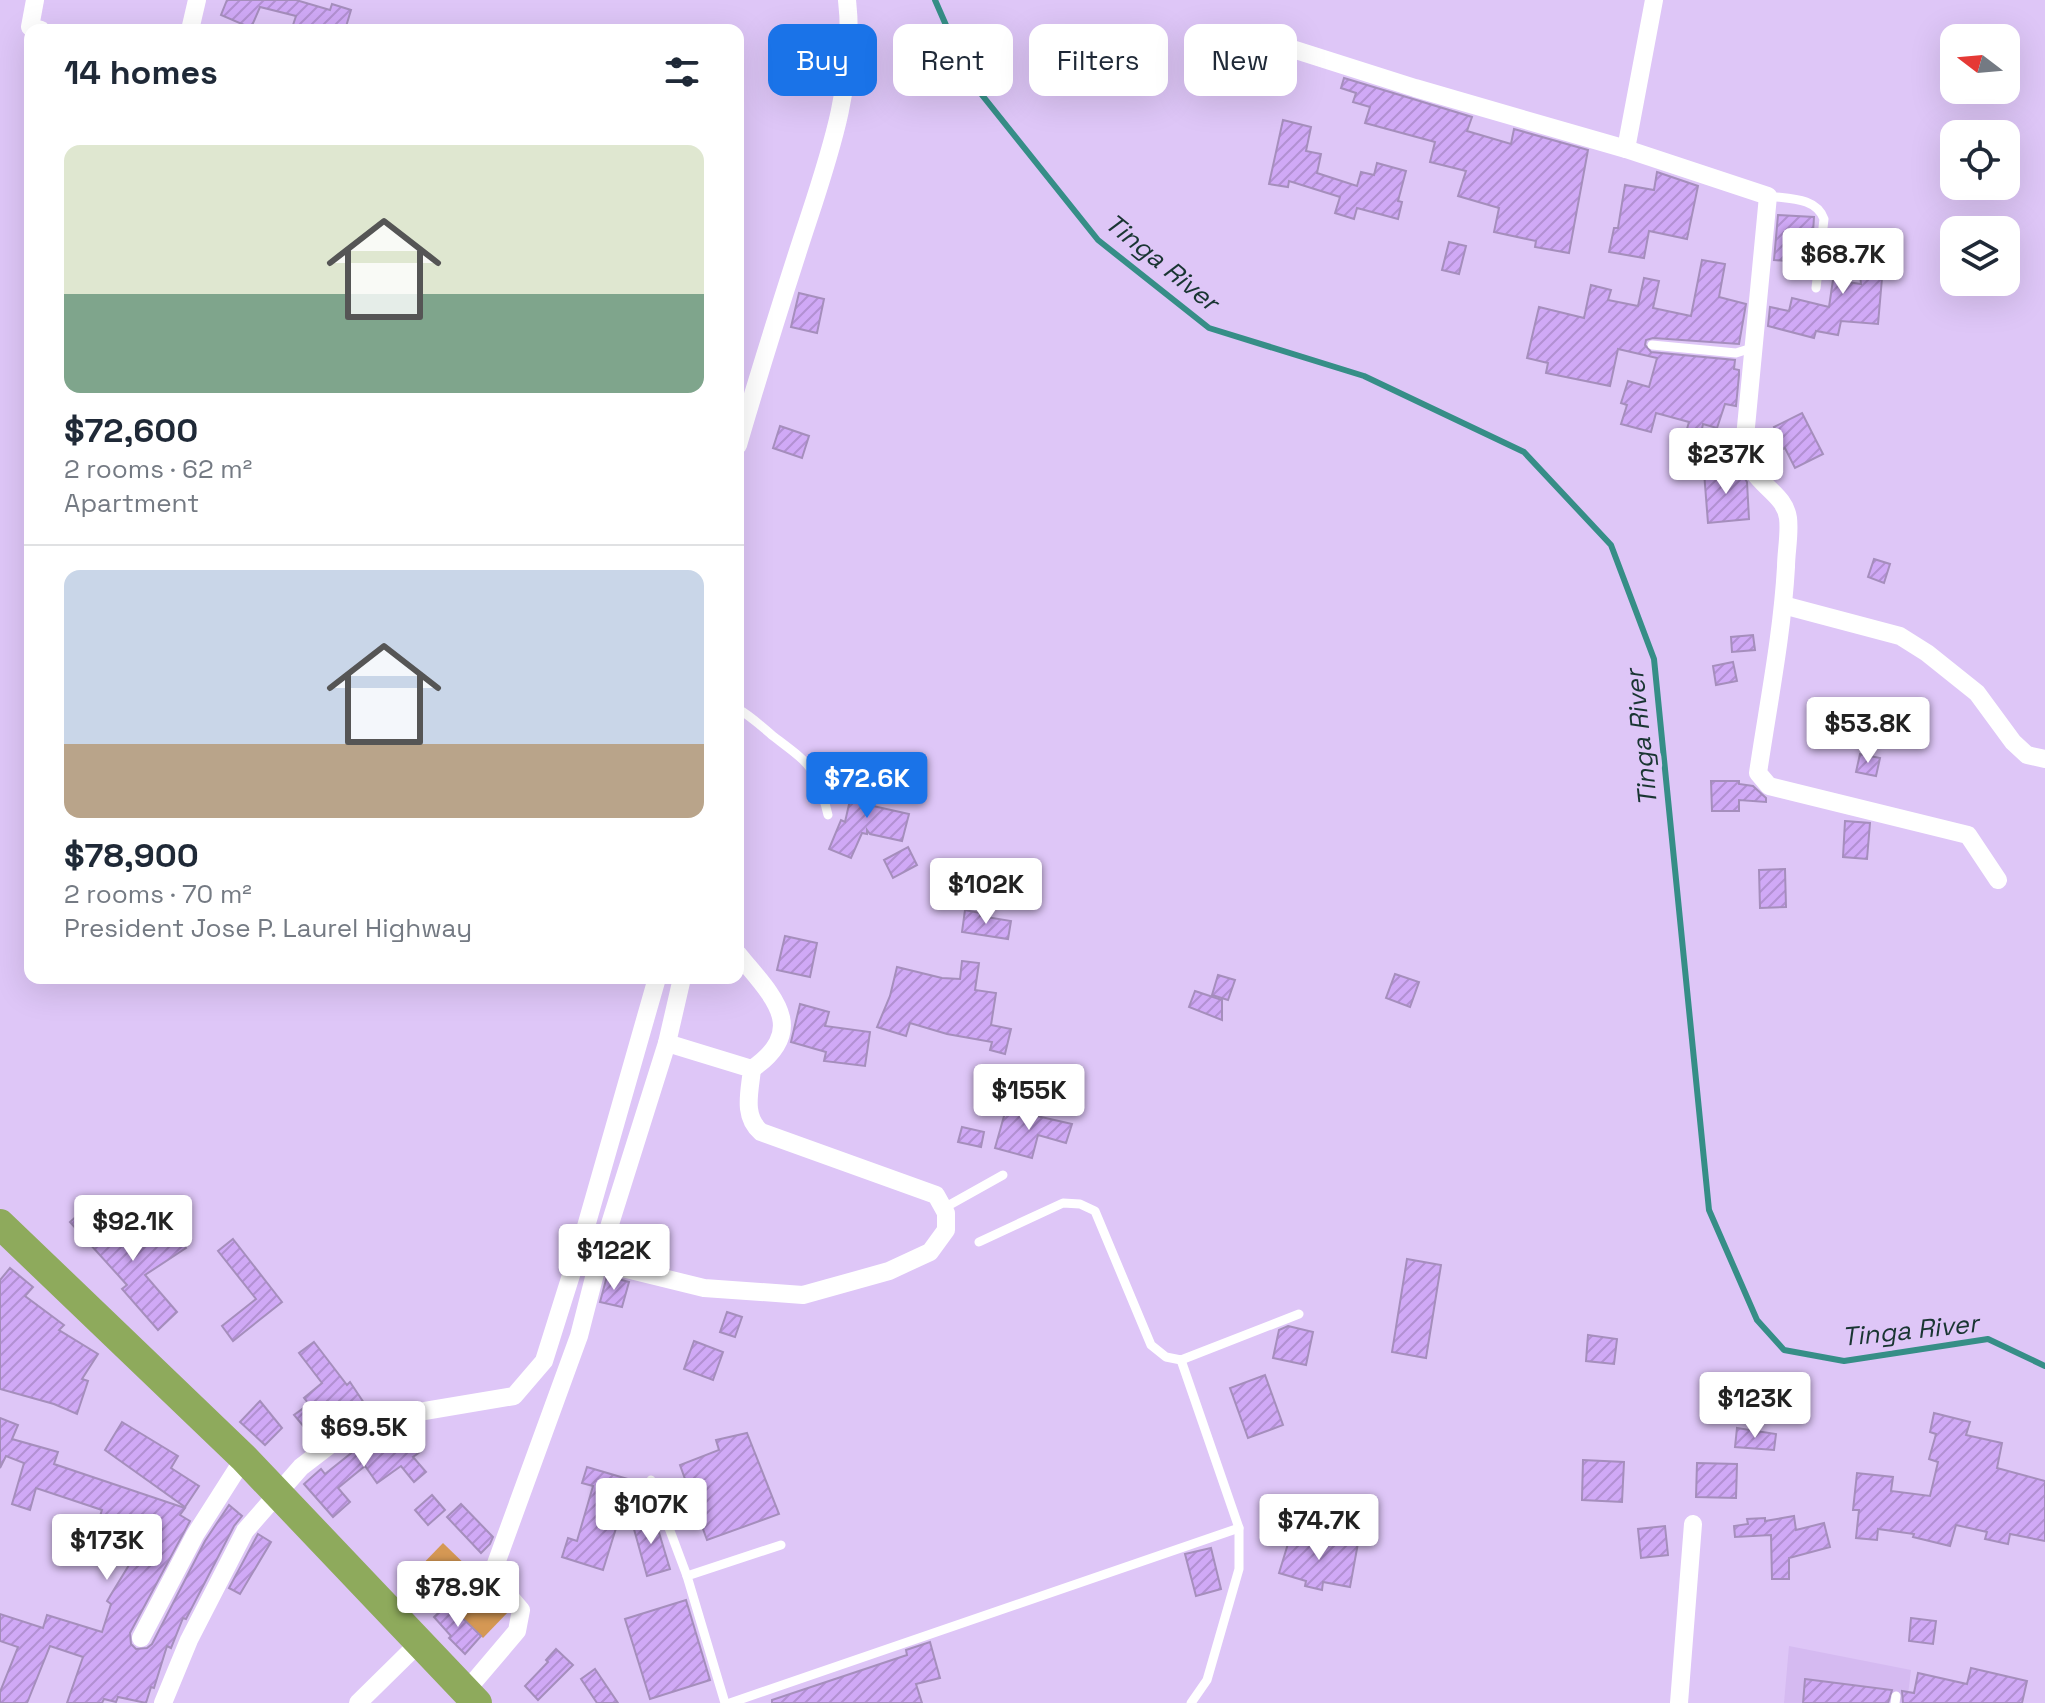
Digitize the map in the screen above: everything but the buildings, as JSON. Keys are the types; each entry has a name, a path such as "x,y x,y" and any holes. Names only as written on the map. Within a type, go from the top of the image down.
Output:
{"highway":[{"path":"0,1224 244,1458 472,1697"}],"street":[{"path":"31,24 35,0"},
{"path":"191,24 197,0"},
{"path":"744,408 834,137 850,57 847,0"},
{"path":"1626,149 1654,0"},
{"path":"1297,50 1626,149 1768,196 1744,448 1746,462 1753,475 1783,503 1787,516 1783,605 1758,773 1769,786 1968,835 1998,880"},
{"path":"1783,605 1900,636 1927,653 1977,693 2013,742 2027,755 2045,759"},
{"path":"598,1262 704,1288 803,1295 889,1271 930,1252 946,1230 944,1208 936,1195 761,1132 752,1124 748,1110 752,1069 767,1058 779,1036 783,1018 780,1007 744,962"},
{"path":"163,1703 189,1640 239,1541 301,1467 348,1431 383,1418 514,1396 544,1361 655,984"},
{"path":"472,1697 517,1631 521,1618 521,1610 497,1582 494,1569 579,1336 598,1262 667,1043 681,984"},
{"path":"667,1043 752,1069"},
{"path":"141,1638 195,1535 244,1458"},
{"path":"1679,1703 1693,1524"},
{"path":"358,1703 420,1642"}],"lane":[{"path":"1768,196 1814,204 1821,209 1824,219 1816,288"},
{"path":"1652,345 1722,353 1736,353 1755,347"},
{"path":"744,713 811,766 828,815"},
{"path":"944,1208 1003,1175"},
{"path":"979,1242 1063,1203 1080,1204 1095,1211 1151,1345 1166,1357 1181,1360 1299,1314"},
{"path":"1181,1360 1239,1528 1239,1569 1207,1680 1191,1703"},
{"path":"651,1480 687,1576 728,1703 1239,1528"},
{"path":"687,1576 781,1545"}],"shaded area":[{"path":"443,1543 511,1609 483,1638 415,1572"},
{"path":"1789,1646 1911,1670 1907,1703 1784,1703"}],"waterway":[{"name":"Tinga River","path":"935,0 970,80 1098,240 1209,328 1364,376 1524,452 1611,545 1654,659 1709,1210 1757,1320 1784,1350 1844,1361 1988,1339 2045,1366"}]}
